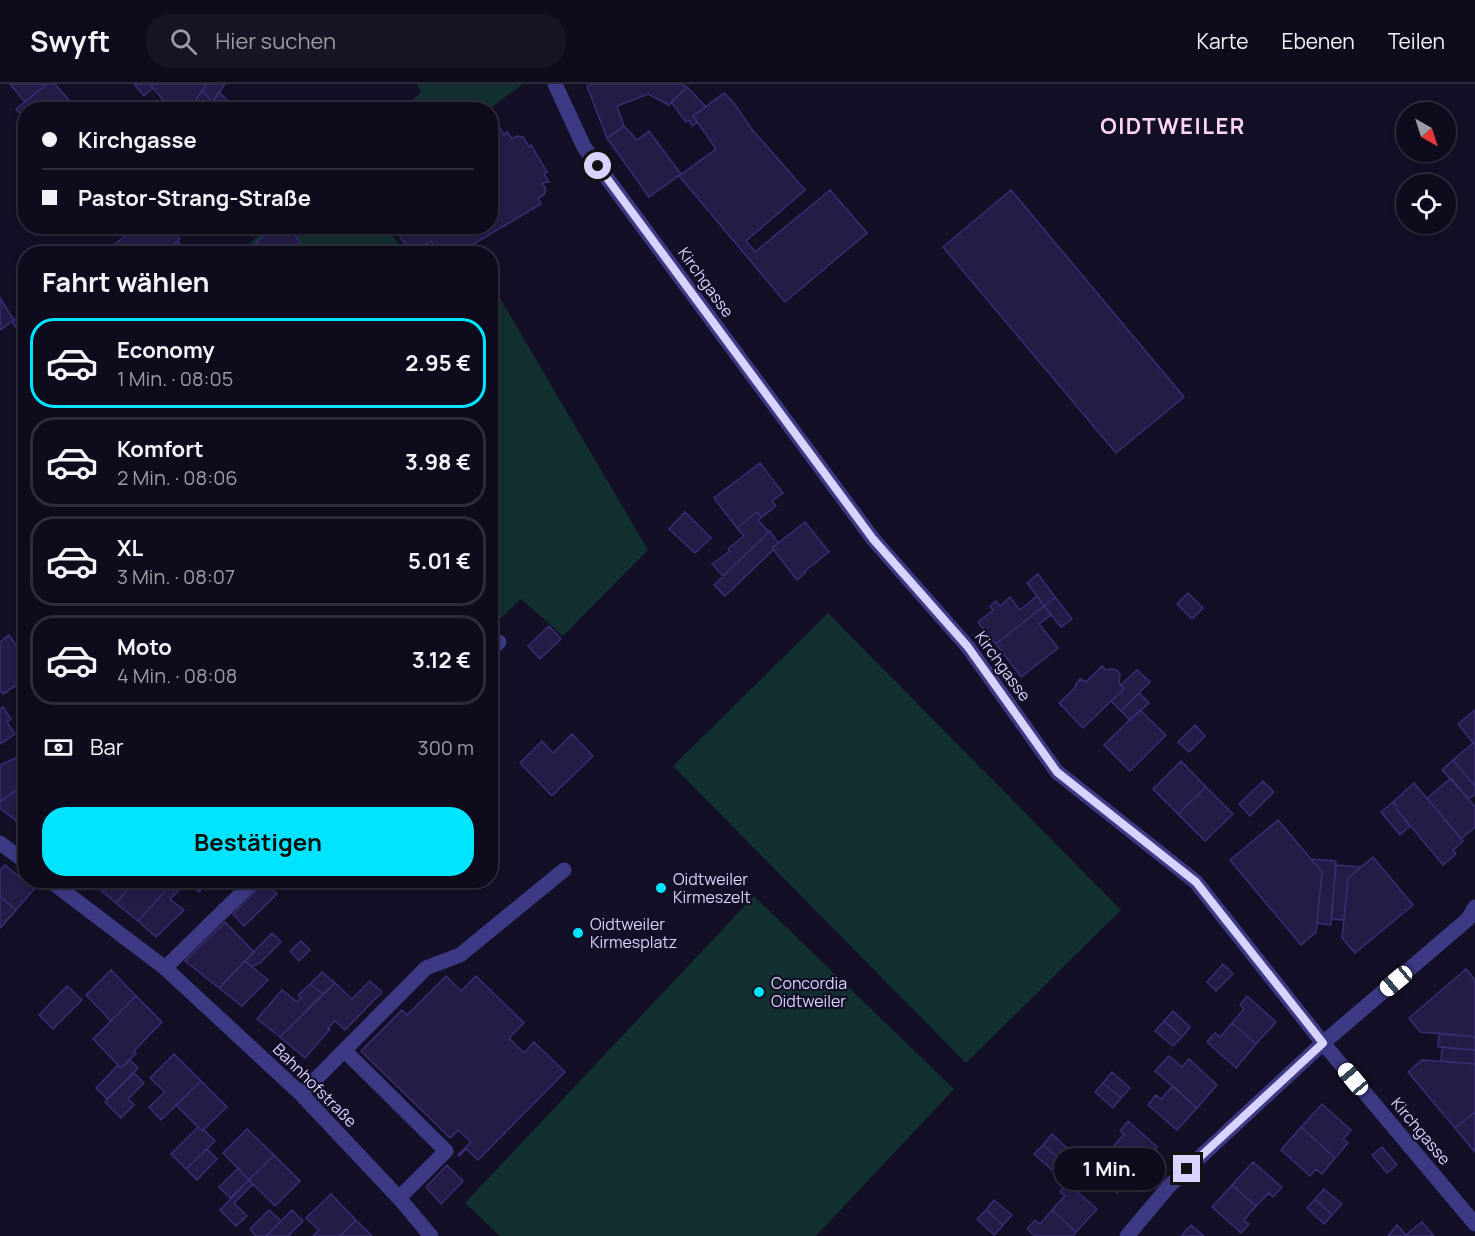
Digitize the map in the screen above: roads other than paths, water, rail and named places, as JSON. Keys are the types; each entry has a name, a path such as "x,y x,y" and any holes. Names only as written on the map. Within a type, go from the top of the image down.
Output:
{"street":[{"name":"Kirchgasse","path":"555,84 584,147 873,539 968,647 1057,772 1196,882 1323,1043 1475,1224"},
{"path":"0,843 18,856"},
{"path":"301,1094 426,968 459,955 564,870"},
{"name":"Bahnhofstraße","path":"60,888 165,968 301,1094 399,1198 431,1236"},
{"path":"165,968 247,888"},
{"path":"1127,1236 1170,1185 1323,1043 1468,920 1475,908"},
{"path":"345,1052 446,1151 399,1198"}],"place":[{"name":"Oidtweiler Kirmeszelt","path":"661,888"},
{"name":"Oidtweiler Kirmesplatz","path":"578,933"},
{"name":"Concordia Oidtweiler","path":"759,992"}],"district":[{"name":"OIDTWEILER","path":"1173,126"}]}
